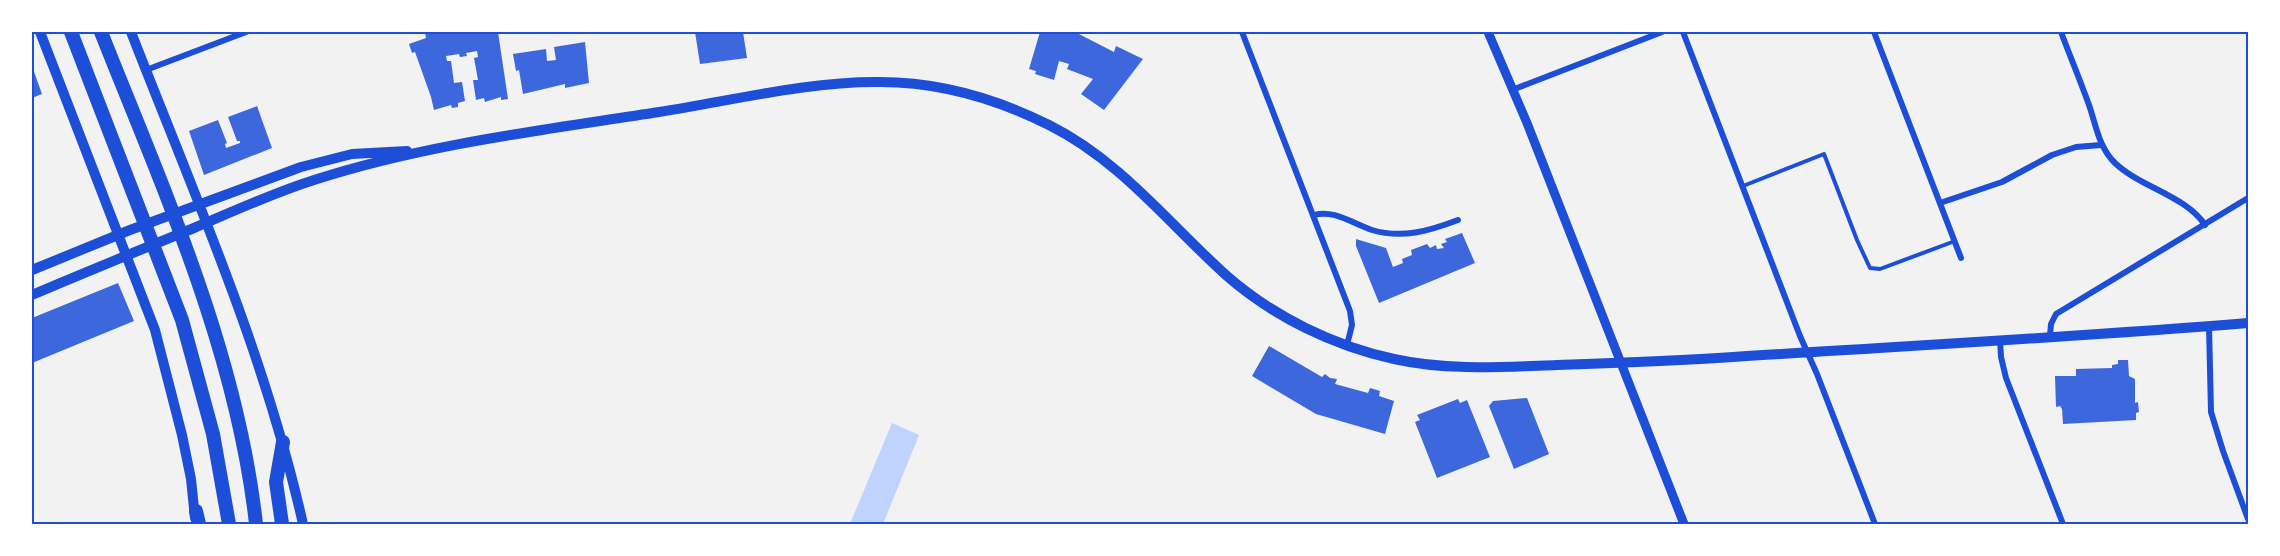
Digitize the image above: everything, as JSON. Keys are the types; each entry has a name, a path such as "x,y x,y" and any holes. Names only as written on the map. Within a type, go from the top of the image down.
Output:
{"highway":[{"path":"71,32 182,320 213,434 229,525"},
{"path":"101,32 187,253 216,339 242,432 256,525"},
{"path":"282,525 276,482 283,442"}],"main road":[{"path":"40,32 149,312 168,374 187,458 196,520"},
{"path":"131,32 194,206 206,222 250,336 283,442 303,525"},
{"path":"32,295 315,179 434,149 826,85 879,82 918,85 958,92 1022,112 1050,125 1087,147 1129,179 1214,264 1246,291 1296,322 1326,337 1390,358 1431,366 1470,368 1621,363 2248,323"},
{"path":"32,270 119,234 282,173 343,155 434,149"}],"street":[{"path":"146,70 246,32"},
{"path":"1242,32 1352,318 1352,330 1347,345"},
{"path":"1488,32 1527,123 1684,525"},
{"path":"1512,90 1662,32"},
{"path":"1683,32 1875,525"},
{"path":"1874,32 1961,258"},
{"path":"2061,32 2093,115 2101,145 2115,163 2194,212 2205,225"},
{"path":"1940,203 2002,182 2052,154 2076,147 2101,145"},
{"path":"2050,336 2055,314 2248,198"},
{"path":"1314,215 1334,214 1372,230 1395,234 1424,232 1458,220"},
{"path":"2209,326 2211,412 2248,519"},
{"path":"2000,339 2006,378 2063,525"}],"lane":[{"path":"1742,186 1824,154 1870,268 1880,269 1955,241"}],"water":[{"path":"892,423 919,435 883,524 850,524"}],"building":[{"path":"425,32 498,32 508,99 501,100 501,97 485,102 484,98 476,100 473,80 478,80 474,58 478,57 477,51 466,53 467,56 460,57 459,54 446,56 447,61 451,61 454,83 462,82 465,101 458,103 458,107 452,108 451,105 434,110 415,52 412,53 409,44 426,38"},
{"path":"695,32 743,32 747,58 700,64"},
{"path":"1040,32 1075,32 1114,52 1116,46 1143,59 1104,110 1081,94 1093,79 1067,69 1069,64 1059,61 1054,80 1035,74 1036,71 1029,69"},
{"path":"585,42 589,83 565,88 565,84 523,94 519,70 516,71 513,54 546,49 547,61 556,60 554,47"},
{"path":"32,66 42,94 32,98"},
{"path":"257,106 272,148 204,175 189,131 218,120 227,143 226,148 240,143 237,141 228,117"},
{"path":"1462,233 1475,263 1379,303 1356,246 1356,239 1386,248 1393,267 1403,263 1402,259 1412,255 1411,250 1427,244 1430,248 1436,245 1437,249 1444,248 1441,244 1447,242 1445,239"},
{"path":"118,283 134,321 32,363 32,318"},
{"path":"1269,346 1322,377 1325,374 1337,379 1335,384 1368,393 1370,388 1380,391 1379,396 1394,401 1385,434 1316,414 1252,376"},
{"path":"2118,360 2128,360 2129,376 2135,379 2135,403 2138,402 2139,412 2136,413 2136,420 2063,424 2062,409 2060,406 2056,407 2055,376 2076,376 2076,369 2112,368 2112,365 2118,364"},
{"path":"1527,398 1549,454 1514,469 1489,406 1493,401"},
{"path":"1458,399 1460,403 1467,400 1490,457 1437,478 1415,422 1420,420 1417,415"}]}
